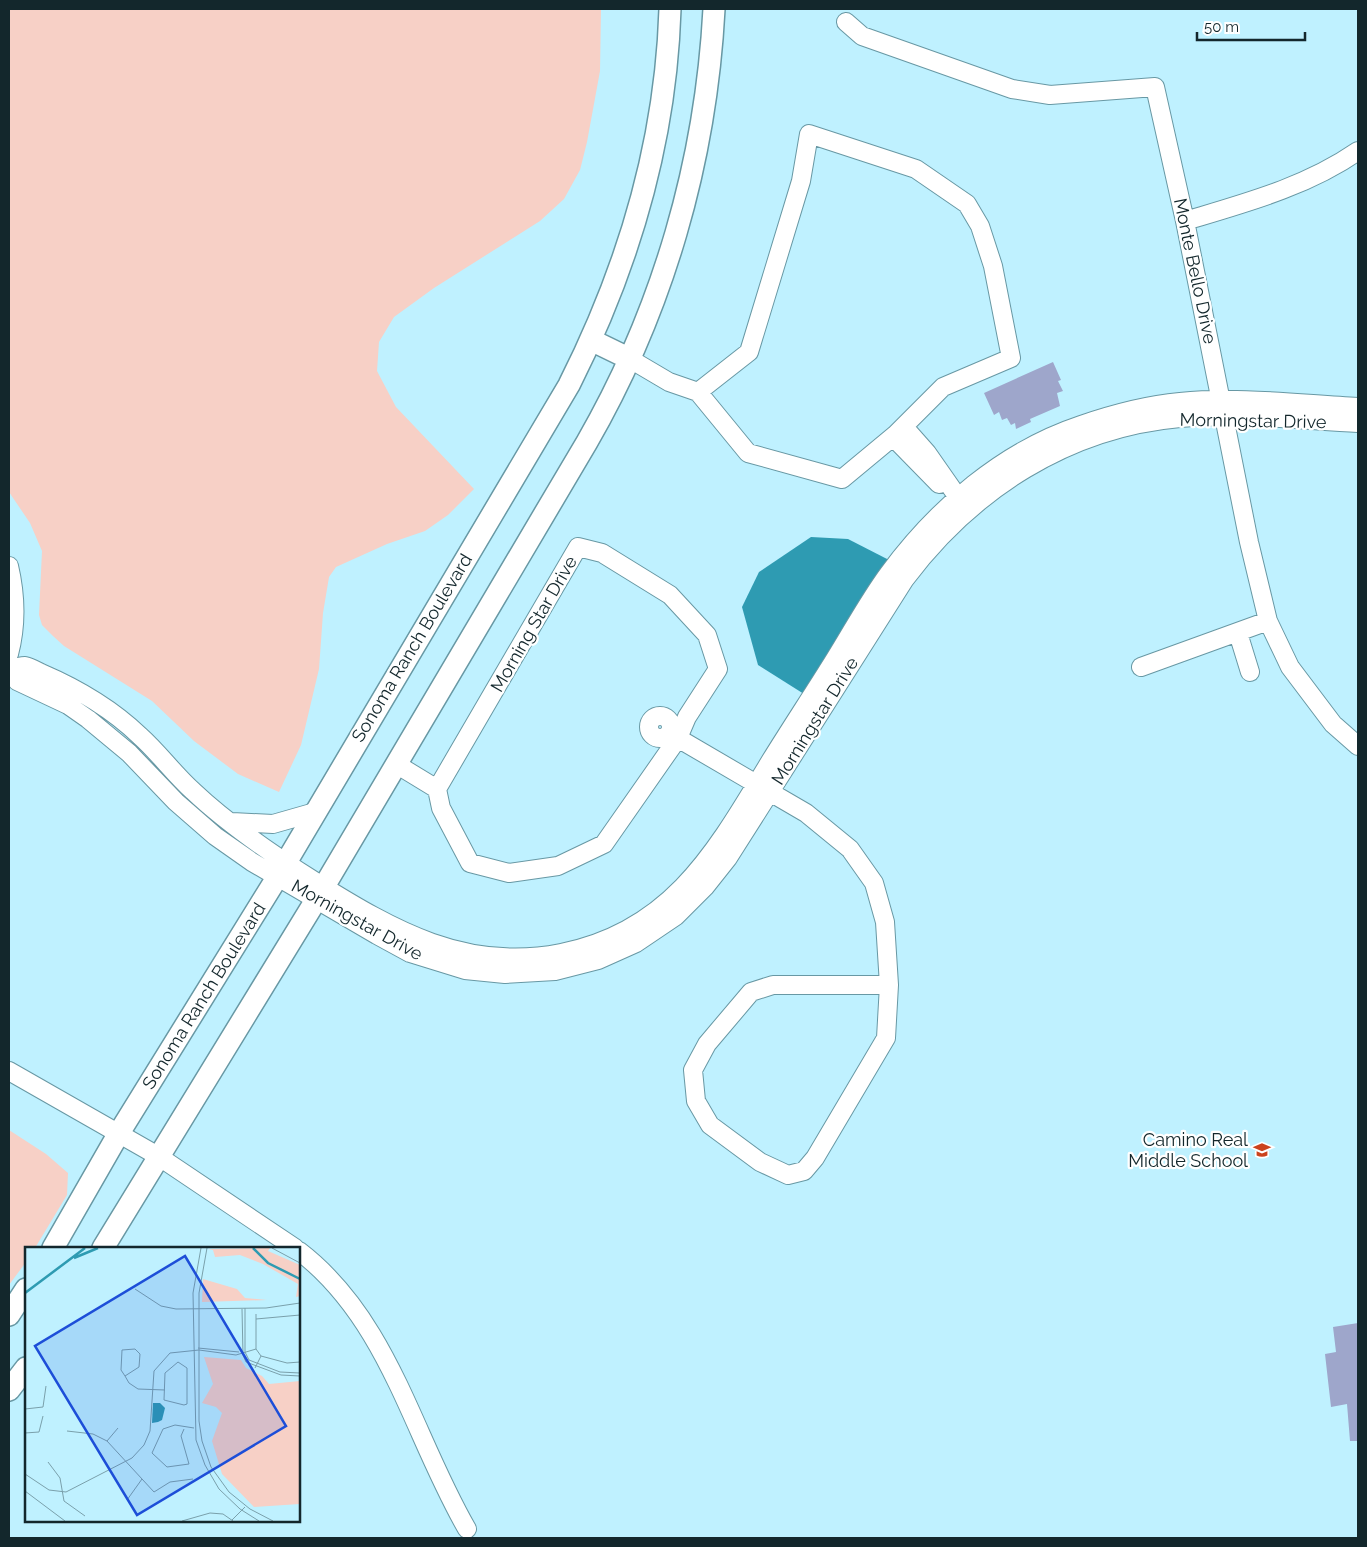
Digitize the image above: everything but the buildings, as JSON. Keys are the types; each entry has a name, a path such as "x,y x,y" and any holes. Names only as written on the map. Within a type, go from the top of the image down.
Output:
{"main road":[{"name":"Sonoma Ranch Boulevard","path":"55,1247 118,1133 282,870 569,385 591,340 619,270 645,185 664,80 670,9"},
{"path":"104,1247 320,893 600,419 630,359 665,271 687,194 699,142 707,89 714,9"},
{"path":"591,340 630,359"},
{"path":"9,1315 25,1291"},
{"path":"9,1390 25,1369"}],"street":[{"name":"Monte Bello Drive","path":"846,22 862,36 1012,89 1050,95 1155,87 1185,222 1249,542 1268,621 1290,667 1333,724 1358,746"},
{"path":"630,359 669,382 702,389 748,453 842,479 898,432 943,387 1011,358 993,266 980,226 967,204 916,168 809,134 801,181 750,352 702,389"},
{"path":"1185,222 1291,188 1341,163 1358,151"},
{"name":"Morningstar Drive","path":"282,870 320,893 402,949 445,965 505,974 555,971 615,953 656,931 690,904 728,858 763,789 905,579 939,537 962,504 995,488 1040,460 1082,442 1161,421 1223,409 1358,407"},
{"name":"Morningstar Drive","path":"1223,409 1358,423"},
{"path":"898,432 927,453 962,504"},
{"name":"Morning Star Drive","path":"437,789 578,547 602,553 670,595 707,636 718,669 674,735"},
{"path":"9,566 16,601 9,664 17,681 68,706 88,719 129,753 173,800 215,836 252,862 282,870"},
{"path":"1141,667 1268,621"},
{"path":"1238,633 1250,672"},
{"path":"9,664 22,665 57,680 105,707 138,733 188,786 232,822 282,870"},
{"path":"396,764 437,789 441,808 470,863 509,873 558,866 604,844 674,735 806,813 850,850 874,883 885,922 889,985 886,1038 815,1158 804,1171 788,1175 760,1162 710,1125 696,1101 693,1070 707,1044 751,992 773,986 889,985"},
{"path":"173,800 188,786"},
{"path":"232,822 273,824 315,812"},
{"path":"9,1071 158,1156 294,1247"},
{"path":"300,1252 333,1281 359,1312 372,1333 434,1466 467,1529"}],"shaded area":[{"path":"9,9 601,9 600,71 587,142 580,170 564,199 540,221 434,288 394,317 379,342 377,371 396,407 474,489 448,515 425,531 387,544 336,567 329,577 323,613 319,669 301,745 279,792 238,774 194,741 152,701 64,646 42,625 39,615 42,551 30,523 9,492"},
{"path":"9,1130 46,1154 68,1173 67,1195 36,1247 25,1247 25,1263 9,1285"}],"water":[{"path":"811,537 848,539 889,560 804,694 758,665 742,607 759,572"}],"place":[{"name":"Camino Real Middle School","path":"1262,1150"}]}
